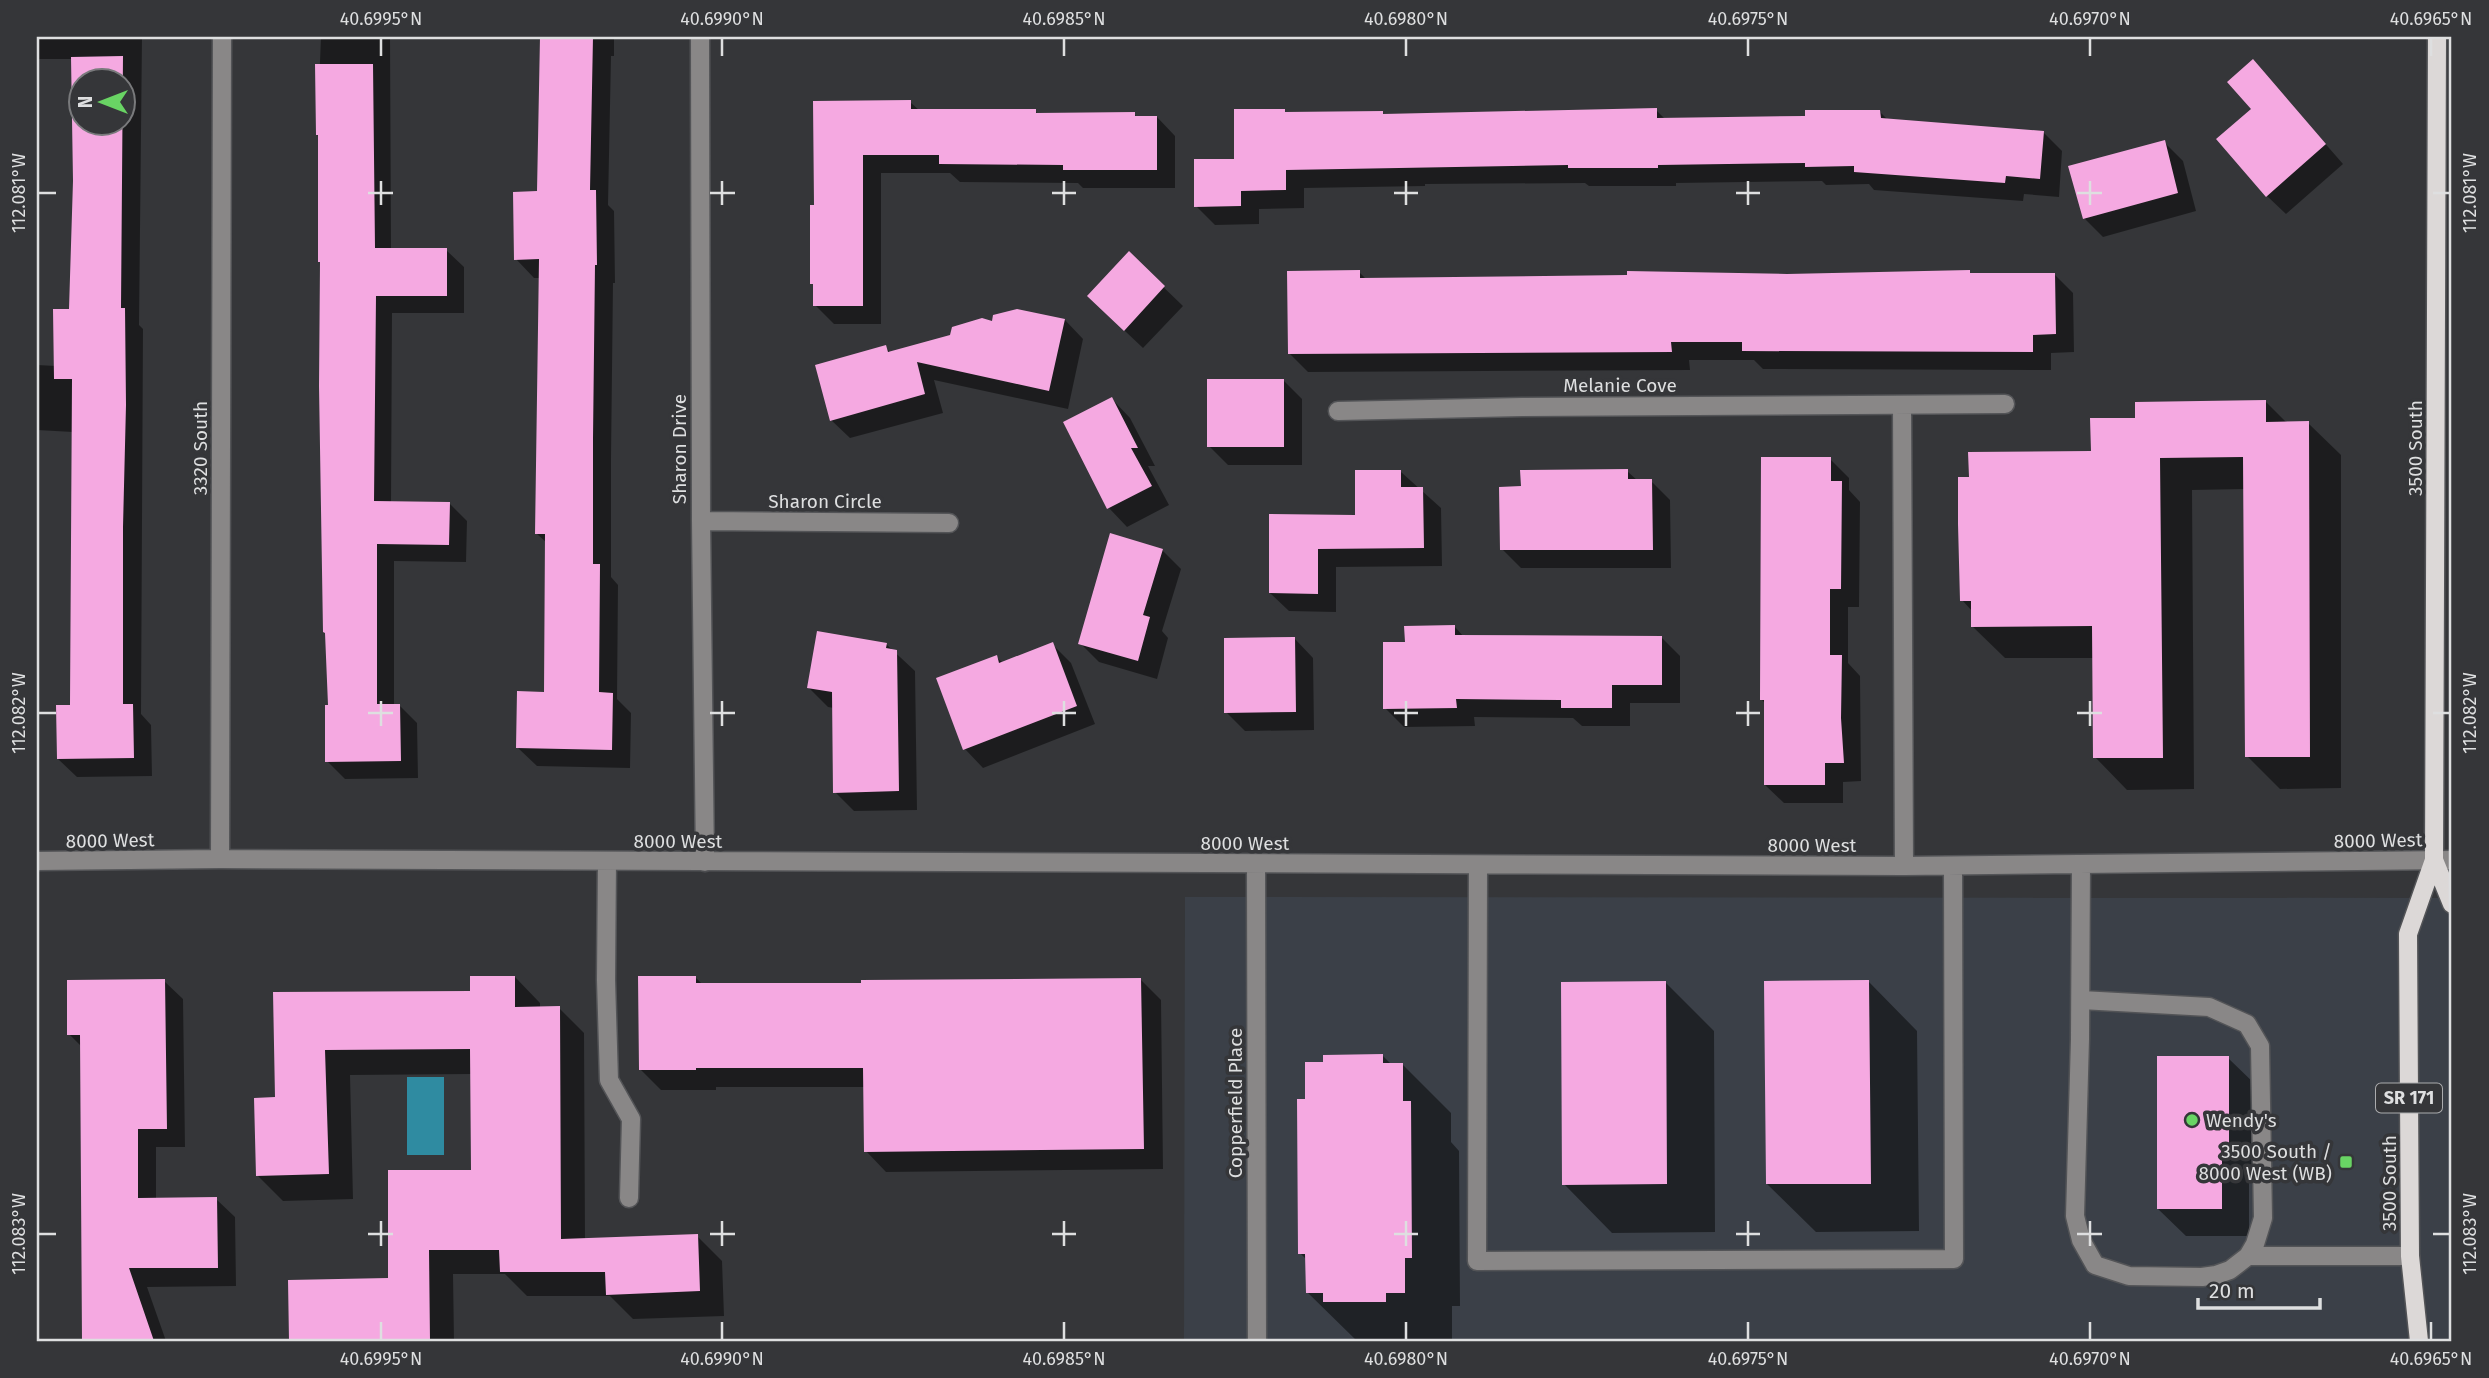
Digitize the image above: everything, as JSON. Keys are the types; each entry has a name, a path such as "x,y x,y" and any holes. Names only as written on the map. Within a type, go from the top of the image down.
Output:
{"main road":[{"name":"3500 South","path":"2437,37 2443,860 2452,904"},
{"name":"3500 South","path":"2419,1341 2410,1256 2408,934 2443,860"}],"street":[{"name":"3320 South","path":"220,859 222,37"},
{"name":"Sharon Drive","path":"700,37 705,862"},
{"name":"Melanie Cove","path":"1338,411 2005,404"},
{"path":"1902,405 1904,866"},
{"name":"Sharon Circle","path":"701,522 949,523"},
{"name":"8000 West","path":"37,862 220,859 1953,866 2443,860"},
{"path":"607,861 609,1080 631,1119 629,1198"},
{"name":"Copperfield Place","path":"1256,864 1257,1341"},
{"path":"1478,865 1477,1261 1954,1259 1953,866"},
{"path":"2081,865 2081,1000 2075,1216 2081,1240 2095,1265 2129,1276 2202,1277 2230,1270 2248,1256 2260,1232 2263,1218 2260,1046 2247,1024 2209,1007 2081,1000"},
{"path":"2248,1256 2410,1256"}],"shaded area":[{"path":"1185,897 2452,898 2452,1341 1184,1341"}],"water":[{"path":"407,1077 444,1077 444,1155 407,1155"}],"building":[{"path":"540,37 593,37 590,190 596,190 597,265 593,564 600,564 599,692 613,693 612,750 516,748 517,691 544,692 545,534 535,534 539,259 514,260 513,192 537,191"},
{"path":"123,56 123,66 71,66 71,57"},
{"path":"2253,59 2326,144 2266,197 2216,139 2251,109 2227,82"},
{"path":"315,64 373,64 375,248 447,248 447,296 376,296 374,501 450,502 449,545 377,544 377,704 400,704 401,761 325,762 325,705 328,705 323,632 320,262"},
{"path":"911,100 911,109 1036,109 1036,113 1135,112 1135,116 1157,116 1157,170 1063,170 1063,165 939,164 939,155 863,155 863,306 813,306 813,284 810,284 810,205 814,205 813,101"},
{"path":"1657,108 1657,118 1805,116 1805,110 1880,110 1881,118 2044,131 2040,179 2006,176 2005,183 1854,172 1854,166 1805,167 1805,163 1658,165 1658,168 1568,168 1568,165 1286,170 1286,190 1241,191 1241,206 1194,207 1194,159 1234,159 1234,109 1285,109 1285,112 1383,111 1383,114"},
{"path":"72,136 122,136 121,308 125,308 126,405 123,704 133,704 134,758 57,759 56,705 70,705 72,379 54,379 53,309 69,309"},
{"path":"2165,140 2178,193 2083,219 2068,166"},
{"path":"1129,251 1165,286 1124,331 1087,296"},
{"path":"1360,270 1360,278 1627,275 1627,271 1787,274 1970,270 1970,273 2055,273 2056,334 2033,335 2033,352 1742,351 1742,342 1671,342 1672,352 1288,354 1287,271"},
{"path":"1017,309 1065,319 1049,391 917,362 925,394 830,421 815,365 886,345 888,352 950,335 952,327 982,318 992,321 993,315"},
{"path":"1207,379 1284,379 1284,447 1207,447"},
{"path":"1112,397 1138,448 1131,448 1152,486 1107,509 1063,422"},
{"path":"2266,400 2266,422 2309,421 2310,757 2245,757 2243,457 2160,458 2163,758 2093,758 2092,626 1971,627 1971,601 1960,601 1958,477 1969,477 1968,452 2091,451 2090,418 2135,418 2135,402"},
{"path":"1761,457 1831,457 1831,481 1842,481 1841,589 1830,589 1830,655 1842,655 1841,718 1844,763 1825,763 1825,785 1764,785 1764,700 1760,700"},
{"path":"1628,469 1628,479 1652,479 1653,550 1500,550 1499,487 1521,486 1520,470"},
{"path":"1355,470 1401,470 1401,487 1423,487 1424,548 1318,549 1318,594 1269,593 1269,514 1355,515"},
{"path":"1110,533 1163,549 1143,615 1150,617 1138,661 1078,644"},
{"path":"1455,625 1455,635 1662,636 1662,685 1612,685 1612,708 1561,708 1561,700 1456,699 1457,708 1383,709 1383,642 1405,642 1404,626"},
{"path":"817,631 887,643 886,648 897,650 899,791 833,793 832,692 807,688"},
{"path":"1295,637 1296,712 1224,713 1224,638"},
{"path":"1053,642 1077,706 963,750 936,678 997,655 999,663"},
{"path":"470,976 515,976 515,1007 560,1006 561,1239 698,1234 700,1291 606,1295 605,1272 500,1272 499,1250 429,1250 430,1341 289,1341 288,1280 388,1278 388,1170 471,1170 470,1049 325,1050 329,1174 256,1176 254,1098 275,1097 273,992 470,991"},
{"path":"638,976 696,976 696,983 1141,978 1144,1149 864,1152 863,1068 639,1070"},
{"path":"165,979 167,1129 138,1129 138,1198 217,1197 218,1268 129,1268 154,1341 82,1341 80,1035 67,1035 67,980"},
{"path":"1869,980 1871,1184 1766,1184 1764,981"},
{"path":"1666,981 1667,1184 1562,1185 1561,982"},
{"path":"1383,1054 1383,1063 1403,1063 1403,1101 1411,1101 1412,1258 1405,1258 1405,1293 1386,1293 1386,1302 1323,1302 1323,1293 1306,1293 1305,1254 1298,1254 1297,1099 1305,1099 1305,1062 1323,1062 1323,1055"},
{"path":"2157,1056 2229,1056 2229,1149 2222,1149 2222,1209 2157,1209"}],"place":[{"name":"Wendy's","path":"2192,1120"},
{"name":"3500 South / 8000 West (WB)","path":"2346,1162"}]}
